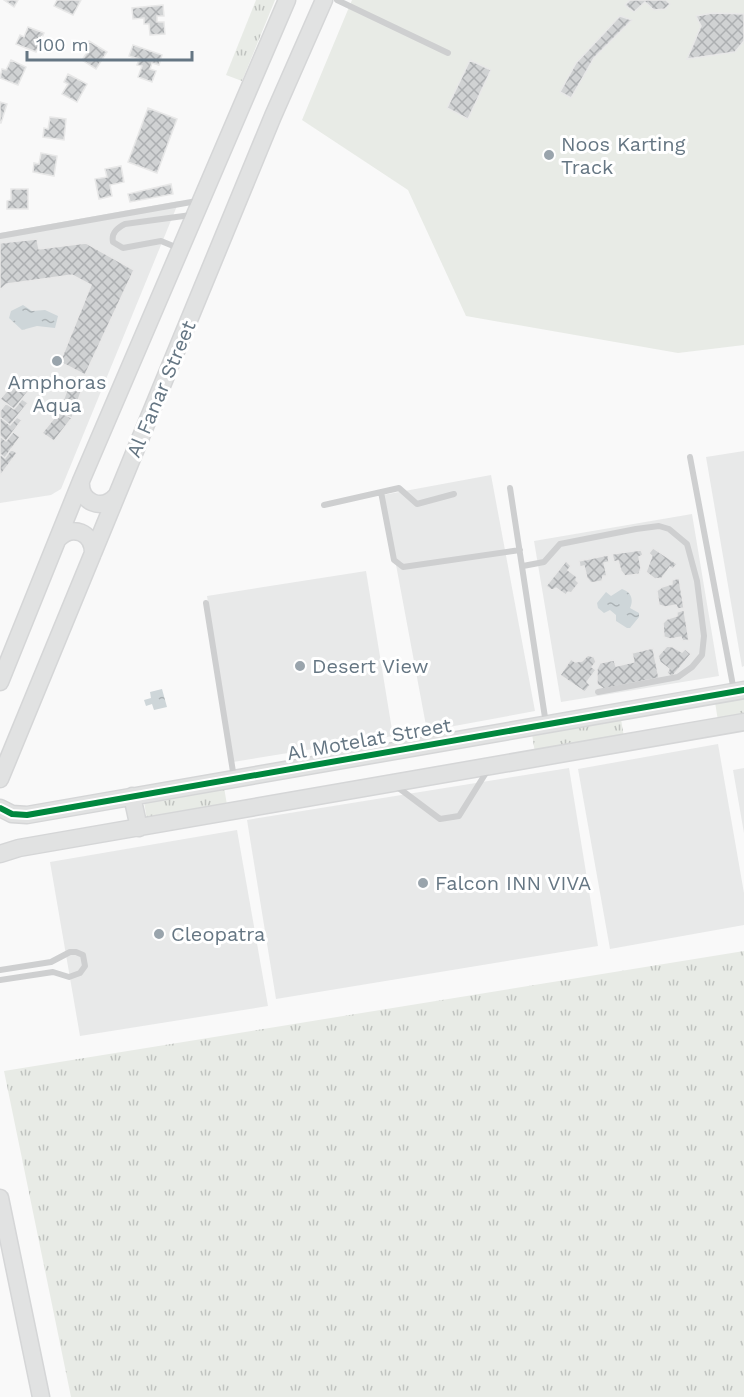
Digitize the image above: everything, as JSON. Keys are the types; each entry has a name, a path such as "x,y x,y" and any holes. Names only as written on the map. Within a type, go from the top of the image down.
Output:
{"main road":[{"name":"Al Fanar Street","path":"0,682 81,481 287,0"},
{"name":"Al Fanar Street","path":"0,779 273,116 324,0"},
{"path":"81,481 84,496 92,503 103,504 116,496"},
{"path":"58,539 71,531 81,532 89,538 93,553"},
{"name":"Al Motelat Street","path":"0,808 12,814 27,815 739,691"},
{"path":"0,854 19,848 744,722"},
{"path":"132,796 139,828"},
{"path":"1,1206 41,1397"}],"lane":[{"path":"337,0 448,53"},
{"path":"0,236 198,207"},
{"path":"180,249 161,240 123,248 113,242 113,236 117,229 125,224 198,207"},
{"path":"690,457 739,691"},
{"path":"324,505 399,488 417,504 454,494"},
{"path":"510,488 546,725"},
{"path":"381,492 394,560 403,567 520,550"},
{"path":"522,566 544,562 560,544 636,529 659,526 669,529 687,544 698,592 704,636 702,655 692,667 678,677 598,692"},
{"path":"206,603 234,779"},
{"path":"393,783 440,819 459,816 490,767"},
{"path":"0,970 51,962 64,954 76,952 83,956 85,966 80,973 69,977 53,972 0,980"}],"shaded area":[{"name":"Amphoras Aqua","path":"179,201 61,489 51,495 0,503 0,233"},
{"path":"744,451 744,666 742,667 706,457"},
{"path":"491,475 535,711 427,731 383,495"},
{"path":"692,514 719,676 561,702 534,541"},
{"name":"Desert View","path":"366,571 393,736 233,762 207,596"},
{"path":"718,744 744,893 744,925 610,949 578,769"},
{"name":"Falcon INN VIVA","path":"569,768 598,946 276,999 247,820"},
{"path":"744,768 744,833 733,770"},
{"name":"Cleopatra","path":"237,830 268,1006 80,1036 50,862"}],"green space":[{"path":"256,0 275,0 242,81 226,75"},
{"name":"Noos Karting Track","path":"352,0 744,0 744,345 678,353 466,316 408,190 302,120"},
{"path":"744,697 744,717 718,721 715,702"},
{"path":"621,719 624,737 535,753 532,734"},
{"path":"224,787 227,805 147,820 144,802"},
{"path":"744,951 744,1397 71,1397 4,1071"}],"water":[{"path":"23,305 32,311 45,310 58,316 55,328 37,326 22,330 9,318 11,311"},
{"path":"622,589 631,596 630,608 639,613 639,617 630,628 616,621 616,615 610,610 604,613 598,608 597,603 606,592 611,596"},
{"path":"162,689 167,707 154,710 152,704 146,706 144,700 151,698 150,692"}],"building":[{"path":"4,0 18,0 14,7"},
{"path":"57,0 81,0 73,15 54,6"},
{"path":"630,0 666,0 670,4 665,9 654,10 645,2 634,12 625,5"},
{"path":"163,5 164,16 157,16 157,22 164,22 165,34 150,35 149,24 144,24 144,18 133,19 132,8"},
{"path":"713,13 744,14 744,41 735,52 687,59 701,26 696,16"},
{"path":"620,16 632,20 594,58 571,98 560,92 576,63"},
{"path":"28,27 44,33 36,52 16,44 20,35 24,37"},
{"path":"89,41 107,52 96,69 82,60 88,51 84,48"},
{"path":"133,45 162,55 159,65 152,63 150,69 156,71 152,82 138,77 142,66 137,65 139,59 129,56"},
{"path":"11,60 26,67 18,85 0,78 2,69 6,70"},
{"path":"470,60 491,70 468,119 447,108"},
{"path":"68,74 87,84 77,102 62,94 68,84 64,82"},
{"path":"0,102 7,104 1,123 0,123"},
{"path":"148,108 177,119 157,173 128,162"},
{"path":"50,117 66,119 64,140 43,137 44,128 48,129"},
{"path":"41,153 57,156 54,176 33,172 34,163 39,164"},
{"path":"121,166 124,182 110,185 112,196 99,199 95,179 107,177 105,169"},
{"path":"171,184 173,194 130,202 128,194"},
{"path":"11,189 28,189 28,209 7,209 7,201 11,200"},
{"path":"37,239 39,249 86,243 134,270 85,375 60,362 91,285 72,275 7,284 0,290 0,243"},
{"path":"15,381 24,388 26,385 31,388 14,409 0,399"},
{"path":"68,387 81,392 72,418 59,412"},
{"path":"22,399 28,403 10,425 0,417 0,411 6,403 14,409"},
{"path":"59,412 72,418 54,441 42,433"},
{"path":"17,417 22,420 6,441 0,436 0,419 10,425"},
{"path":"13,432 20,437 5,458 0,454 0,436 6,441"},
{"path":"11,449 17,453 0,476 0,454 5,458"},
{"path":"653,548 677,564 673,569 670,567 662,578 655,579 646,572 652,556 649,553"},
{"path":"641,550 643,555 639,557 641,568 639,574 625,576 618,561 614,562 612,554"},
{"path":"608,555 609,562 604,563 607,576 603,576 602,581 591,583 584,566 580,567 579,561"},
{"path":"566,561 571,566 568,570 577,577 576,580 579,583 571,593 568,592 566,595 556,588 552,590 546,586"},
{"path":"679,578 684,608 678,609 676,605 665,607 659,605 657,591 672,584 672,580"},
{"path":"684,610 689,640 683,641 681,637 670,639 664,637 663,623 677,616 677,612"},
{"path":"667,646 682,652 685,649 691,654 672,677 667,673 669,669 660,662 658,656"},
{"path":"653,648 659,678 604,689 597,684 597,669 600,663 614,660 616,666 634,662 632,653"},
{"path":"588,655 594,657 596,662 592,667 596,670 587,682 590,685 585,692 560,675 571,659 575,662 582,661"}],"cycle path":[{"path":"0,808 12,814 27,815 744,690"}],"place":[{"name":"Noos Karting Track","path":"549,155"},
{"name":"Amphoras Aqua","path":"57,361"},
{"name":"Desert View","path":"300,666"},
{"name":"Falcon INN VIVA","path":"423,883"},
{"name":"Cleopatra","path":"159,934"}]}
